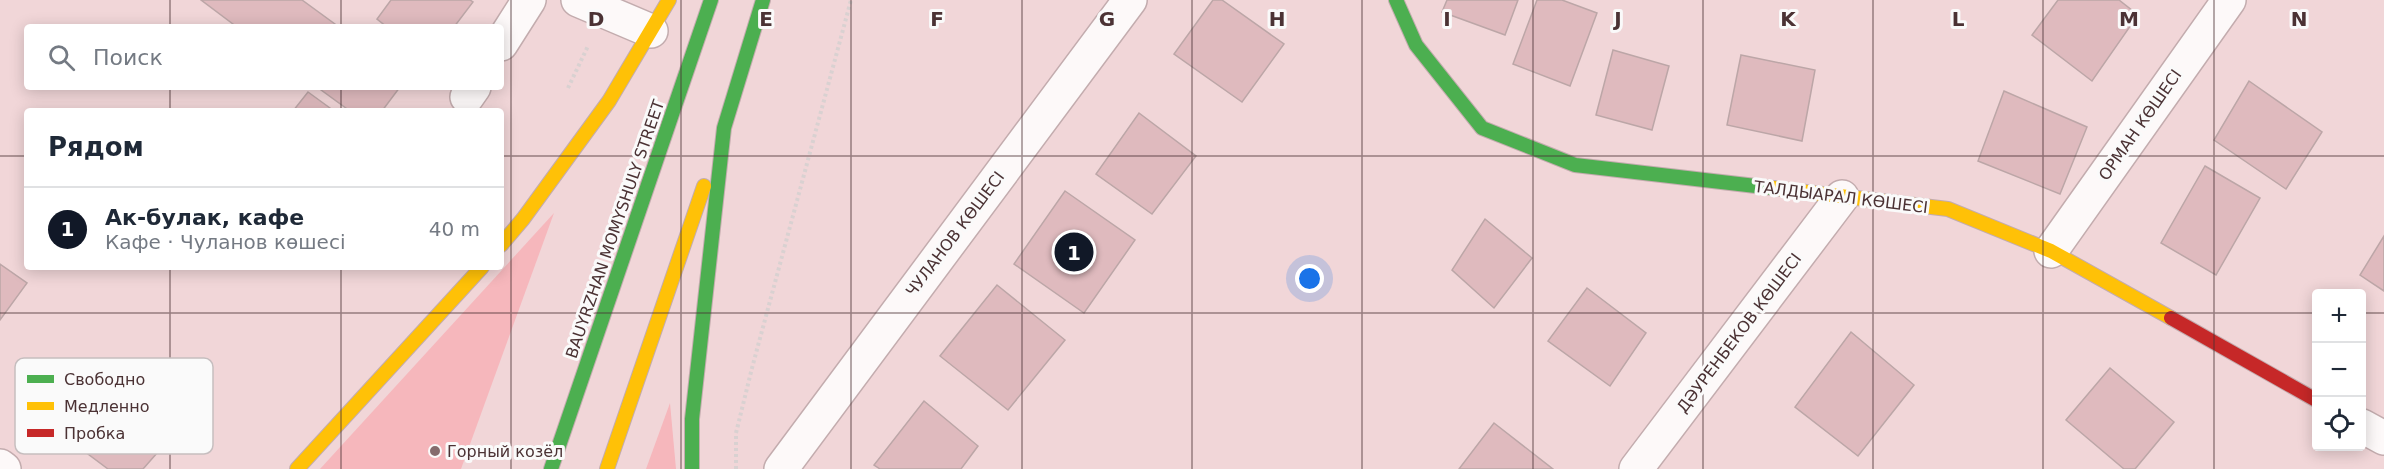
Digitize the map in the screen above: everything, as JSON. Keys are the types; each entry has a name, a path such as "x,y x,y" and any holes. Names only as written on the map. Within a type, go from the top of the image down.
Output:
{"main road":[{"path":"504,241 609,101 669,0"},
{"name":"BAUYRZHAN MOMYSHULY STREET","path":"550,469 711,0"},
{"path":"607,469 724,128 763,0"},
{"name":"ТАЛДЫАРАЛ КӨШЕСІ","path":"1396,0 1416,45 1482,128 1575,165 1948,209 2051,250 2312,398"},
{"path":"692,469 692,419 724,128"},
{"path":"297,469 479,270"}],"street":[{"path":"504,39 528,0"},
{"path":"578,0 651,31"},
{"name":"ЧУЛАНОВ КӨШЕСІ","path":"781,469 1130,0"},
{"name":"ОРМАН КӨШЕСІ","path":"2051,250 2229,0"},
{"name":"ДӘУРЕНБЕКОВ КӨШЕСІ","path":"1636,469 1842,197"},
{"path":"2366,429 2384,438"},
{"path":"0,466 4,469"}],"path":[{"path":"736,469 736,433 749,379 851,0"}],"shaded area":[{"path":"554,213 461,469 320,469 504,270"},
{"path":"670,403 676,469 646,469"}],"building":[{"path":"201,0 302,0 335,24 233,24"},
{"path":"391,0 470,0 473,2 456,24 383,24 377,19"},
{"path":"1213,0 1222,0 1284,44 1242,102 1174,54"},
{"path":"1447,0 1518,0 1505,35 1442,12"},
{"path":"1537,0 1562,0 1597,13 1570,86 1513,64"},
{"path":"2058,0 2119,0 2138,15 2092,81 2032,35"},
{"path":"1613,50 1669,66 1652,130 1596,115"},
{"path":"1741,55 1815,70 1802,141 1727,125"},
{"path":"2249,81 2322,132 2286,189 2214,140"},
{"path":"321,90 398,90 384,108 346,108"},
{"path":"2004,91 2087,127 2060,194 1978,161"},
{"path":"308,92 330,108 295,108"},
{"path":"1139,113 1196,156 1152,214 1096,174"},
{"path":"2205,166 2260,198 2216,275 2161,243"},
{"path":"1065,191 1135,240 1084,313 1014,264"},
{"path":"1485,219 1532,258 1494,308 1452,270"},
{"path":"2384,236 2384,291 2360,275"},
{"path":"0,264 27,283 0,320"},
{"path":"997,285 1065,340 1008,410 940,356"},
{"path":"1587,288 1646,333 1610,386 1548,341"},
{"path":"1851,332 1914,385 1858,456 1795,407"},
{"path":"2110,368 2174,422 2135,469 2124,469 2066,420"},
{"path":"924,401 978,446 961,469 880,469 874,465"},
{"path":"1494,423 1553,469 1459,469"},
{"path":"88,454 156,454 143,469 108,469"}],"traffic: fast":[{"path":"551,469 711,0"},
{"path":"692,469 692,419 724,128 763,0"},
{"path":"1396,0 1416,45 1482,128 1575,165 1773,188"}],"traffic: slow":[{"path":"504,241 609,101 669,0"},
{"path":"607,469 704,186"},
{"path":"1773,188 1948,209 2051,251 2171,318"},
{"path":"297,469 479,270"}],"traffic: jam":[{"path":"2171,318 2312,398"}],"place":[{"name":"Ак-булак, кафе","path":"1074,252"},
{"name":"Горный козёл","path":"435,451"}]}
